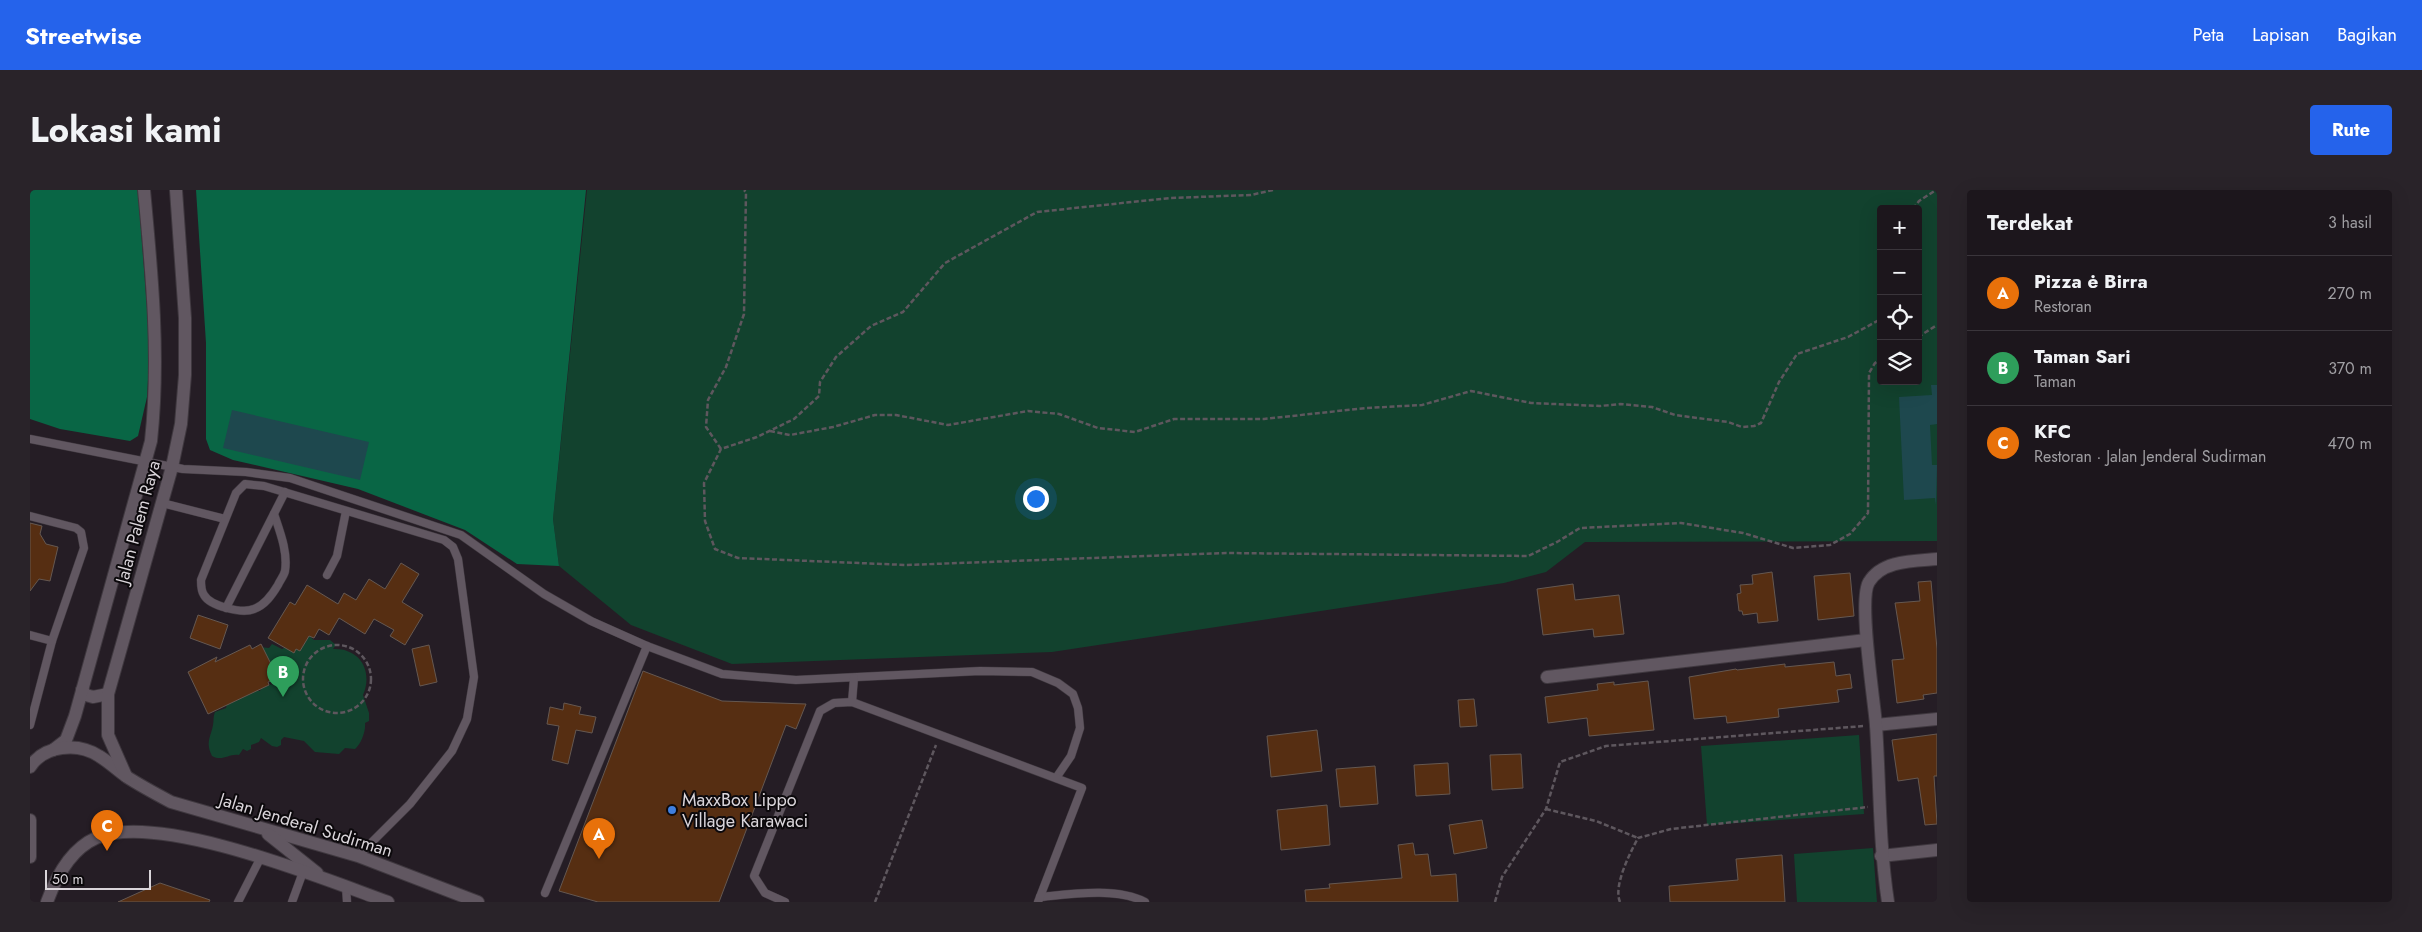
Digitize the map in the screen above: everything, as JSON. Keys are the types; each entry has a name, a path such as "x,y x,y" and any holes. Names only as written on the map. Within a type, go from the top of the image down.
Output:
{"street":[{"name":"Jalan Palem Raya","path":"32,762 66,740 147,462 156,397 153,287 144,190"},
{"name":"Jalan Palem Raya","path":"126,776 108,735 108,694 172,467 181,424 185,375 185,318 176,190"},
{"path":"1888,902 1881,856 1876,725 1866,640 1867,584 1877,571 1894,564 1937,558"},
{"path":"1547,676 1866,640"},
{"path":"82,690 86,695 93,697 108,694"},
{"path":"1876,725 1937,719"},
{"name":"Jalan Palem Raya","path":"53,750 85,749 99,755 126,776"},
{"name":"Jalan Jenderal Sudirman","path":"126,776 171,802 262,830 358,856 478,902"},
{"path":"30,820 30,857"},
{"path":"262,830 324,879"},
{"path":"47,902 52,887 78,849 97,838 124,832 163,835 218,845 261,857 388,902"},
{"path":"1881,856 1937,850"}],"lane":[{"path":"30,439 172,467 246,472 290,478 461,535 544,594 591,621 647,646 722,674 777,680 980,671 1032,672 1058,683 1073,694 1078,708 1080,728 1071,756 1056,778"},
{"path":"274,514 282,536 284,573 272,595 253,610 245,611 226,608 203,595 201,580 236,492 245,484 286,492 346,512 444,540 453,547 458,559 465,595 466,623 474,677 467,719 452,751 410,804 358,856"},
{"path":"226,608 286,492"},
{"path":"162,503 225,519"},
{"path":"328,575 337,556 346,512"},
{"path":"30,516 76,528 81,532 84,540 84,548 52,641 30,725"},
{"path":"30,635 52,641"},
{"path":"545,893 647,646"},
{"path":"852,702 854,678"},
{"path":"785,902 765,893 754,876 820,711 834,703 852,702 1082,788 1039,899 1085,893 1133,895 1145,902"},
{"path":"238,902 261,857"},
{"path":"292,902 303,872"},
{"path":"346,887 347,902"}],"path":[{"path":"721,449 706,427 708,400 726,367 744,314 746,192 744,190"},
{"path":"1273,190 1251,195 1170,198 1037,212 945,263 904,312 871,326 836,357 820,382 819,396 794,419 769,431 721,449 704,483 705,521 715,549 738,558 906,565 1226,553 1528,556 1580,528 1681,523 1743,533 1793,548 1830,545 1850,534 1868,513 1869,373 1877,362"},
{"path":"1916,205 1936,190"},
{"path":"769,431 790,435 833,427 875,415 896,415 948,425 1028,411 1059,414 1098,428 1135,432 1174,419 1264,419 1366,408 1422,405 1471,391 1531,403 1600,406 1620,404 1652,407 1675,415 1728,422 1742,427 1754,426 1761,423 1779,382 1797,354 1848,337 1877,321"},
{"path":"1922,334 1937,325"},
{"path":"336,645 347,647 356,651 366,661 371,677 370,686 361,703 351,710 335,713 326,711 311,702 307,695 303,679 304,671 308,662 321,650 336,645"},
{"path":"1495,902 1502,877 1546,809 1560,762 1606,746 1876,725"},
{"path":"875,902 940,734"},
{"path":"1546,809 1596,821 1638,838 1671,829 1879,806"},
{"path":"1620,902 1618,897 1623,868 1638,838"}],"green space":[{"path":"30,190 138,190 150,347 147,397 138,436 130,441 60,429 30,419"},
{"path":"196,190 586,190 553,519 559,566 517,564 465,530 358,489 233,460 210,450 206,439 206,343"},
{"path":"587,190 1937,190 1937,541 1585,542 1546,572 1504,583 1052,652 732,664 631,625 559,566 553,519"},
{"path":"309,636 314,640 330,640 336,645 333,649 351,653 362,663 366,678 363,695 369,713 369,721 365,723 364,733 357,747 355,749 345,748 339,754 315,752 304,741 284,737 281,740 281,745 277,747 272,746 261,738 259,742 251,745 251,749 247,751 243,749 239,755 223,758 212,756 209,740 215,712 226,708 227,704 250,694 251,690 260,691 262,687 273,684 273,679 260,647 269,648 272,644 282,649"},
{"path":"1859,735 1864,814 1707,825 1701,746"},
{"path":"1873,848 1877,902 1797,902 1794,854"}],"water":[{"path":"1931,385 1937,385 1937,424 1930,425 1932,465 1937,465 1936,505 1935,498 1904,500 1899,397 1932,395"},
{"path":"232,410 369,442 360,480 223,448"}],"building":[{"path":"30,523 42,526 40,534 46,544 58,547 50,581 39,579 30,591"},
{"path":"401,563 419,574 402,602 423,615 405,645 390,636 394,630 374,619 365,634 339,618 329,635 319,629 314,638 309,636 300,651 296,649 294,653 268,638 290,602 295,605 307,585 338,604 344,593 356,600 369,579 385,589"},
{"path":"1772,572 1778,621 1758,623 1757,613 1743,615 1742,611 1739,611 1737,594 1741,593 1740,585 1753,584 1752,575"},
{"path":"1850,573 1854,616 1818,620 1814,576"},
{"path":"1931,581 1937,649 1937,693 1923,695 1924,699 1897,703 1892,660 1904,659 1895,603 1920,601 1918,582"},
{"path":"1573,584 1575,600 1619,595 1624,634 1594,637 1593,629 1543,635 1537,589"},
{"path":"198,615 228,625 220,649 190,638"},
{"path":"261,644 278,678 268,682 269,685 208,714 188,672 217,657 215,662 250,645 252,649"},
{"path":"429,645 437,682 420,686 412,649"},
{"path":"1834,662 1836,676 1850,674 1852,688 1837,690 1839,702 1778,709 1779,717 1727,723 1726,716 1694,719 1689,677 1736,669"},
{"name":"MaxxBox Lippo Village Karawaci","path":"643,671 722,701 806,704 796,729 786,725 719,902 598,902 559,891"},
{"path":"1648,681 1654,730 1589,736 1587,718 1548,723 1545,697 1598,690 1597,684 1614,682 1614,685"},
{"path":"1474,699 1477,726 1460,727 1458,700"},
{"path":"564,703 581,707 579,714 596,717 592,733 576,730 568,764 552,760 559,726 547,724 550,707 563,710"},
{"path":"1317,730 1322,771 1271,777 1267,736"},
{"path":"1937,734 1937,776 1934,776 1937,824 1925,825 1918,778 1898,781 1892,740"},
{"path":"1521,754 1523,788 1492,790 1490,755"},
{"path":"1448,763 1450,794 1416,796 1414,765"},
{"path":"1375,766 1378,804 1340,807 1336,769"},
{"path":"1327,805 1330,845 1281,850 1277,810"},
{"path":"1482,820 1487,848 1454,854 1449,825"},
{"path":"1413,843 1415,855 1428,854 1431,876 1456,874 1458,902 1306,902 1305,890 1330,888 1329,884 1402,878 1398,845"},
{"path":"1782,855 1785,902 1670,902 1669,886 1738,880 1736,859"},
{"path":"160,883 210,900 209,902 118,902"}],"place":[{"name":"Taman Sari","path":"283,697"},
{"name":"MaxxBox Lippo Village Karawaci","path":"672,810"},
{"name":"KFC","path":"107,851"},
{"name":"Pizza ė Birra","path":"599,859"}]}
